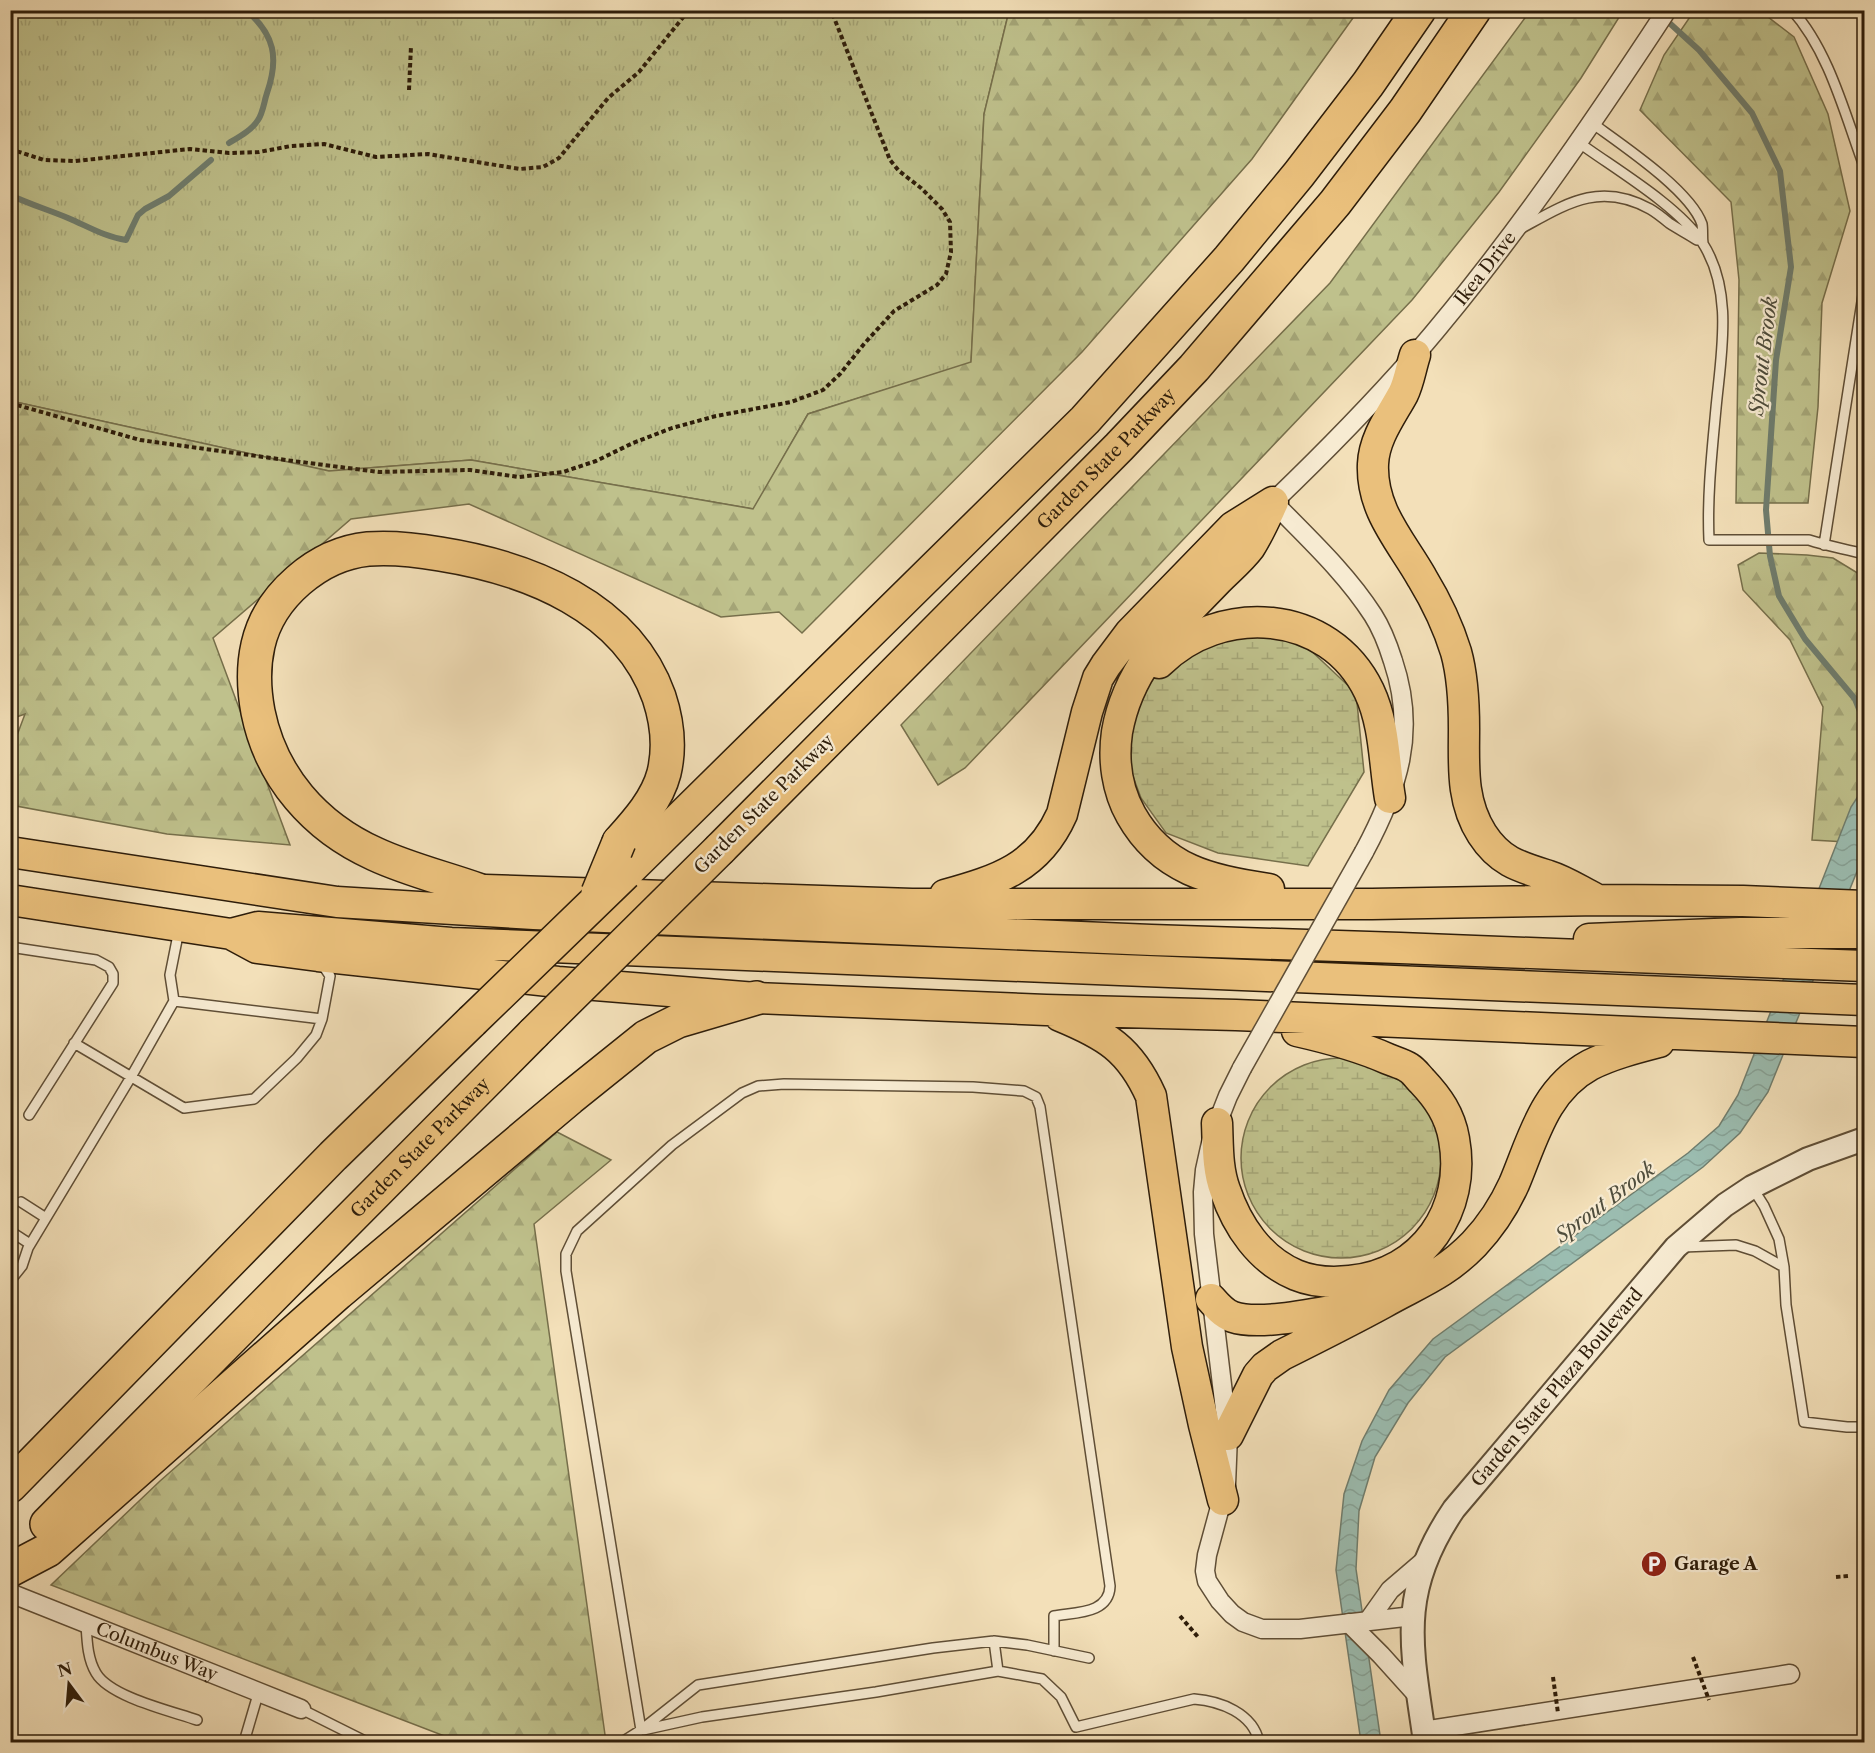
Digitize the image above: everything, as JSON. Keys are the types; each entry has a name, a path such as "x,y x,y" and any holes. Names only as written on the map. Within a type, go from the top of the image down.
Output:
{"highway":[{"path":"622,858 1084,420 1229,259 1292,183 1368,84 1419,10"},
{"name":"Garden State Parkway","path":"24,1556 534,1033 1119,447 1194,368 1335,203 1405,111 1474,10"},
{"path":"1415,355 1404,391 1375,449 1372,463 1375,493 1384,517 1436,603 1456,652 1464,699 1464,779 1470,808 1483,836 1507,860 1521,868 1551,876 1600,900"},
{"path":"1273,502 1250,547 1152,650 1143,663 1126,698 1116,740 1115,758 1120,786 1128,810 1137,827 1164,855 1180,866 1230,884 1372,904"},
{"path":"912,904 1007,874 1035,855 1046,843 1062,814 1087,712 1098,678 1106,665 1138,625 1233,527 1273,502"},
{"path":"10,1486 333,1156 593,905 622,858 637,822 658,790 664,773 667,753 667,733 663,710 648,672 620,634 605,619 565,593 538,580 481,561 421,551 393,549 368,549 347,553 307,573 291,587 276,604 258,644 255,688 260,720 273,760 287,784 327,827 384,858 477,890"},
{"path":"1126,698 1174,649 1205,631 1242,622 1281,624 1300,630 1317,637 1346,658 1368,688 1382,725 1384,760 1390,798"},
{"path":"10,852 337,902 534,914 1139,940 1864,966"},
{"path":"249,888 341,884 912,904 1372,904 1600,900 1743,901 1864,906"},
{"path":"10,900 180,928 231,934 258,927 451,943 1864,1000"},
{"path":"1539,953 1594,938 1740,933 1864,933"},
{"path":"231,934 257,948 318,956 558,982 756,998 1859,1042"},
{"path":"24,1556 570,1098 646,1037 678,1022 756,998"},
{"path":"1046,1010 1102,1035 1125,1053 1141,1074 1151,1096 1187,1347 1223,1500"},
{"path":"1217,1123 1220,1172 1232,1209 1246,1234 1262,1253 1303,1277 1326,1282 1359,1280 1379,1275 1399,1266 1416,1255 1442,1224 1454,1194 1458,1163 1450,1121 1436,1096 1410,1068 1363,1048 1236,1016"},
{"path":"1228,1434 1265,1367 1282,1355 1424,1283 1451,1266 1475,1244 1497,1215 1513,1187 1540,1117 1563,1085 1589,1066 1622,1052 1699,1034"},
{"path":"1211,1299 1229,1316 1246,1320 1276,1319 1384,1302"}],"street":[{"name":"Ikea Drive","path":"1273,502 1357,418 1415,355 1513,233 1592,123 1667,10"},
{"path":"1273,502 1353,587 1373,615 1390,650 1400,685 1405,720 1400,767 1390,798 1364,852 1242,1068 1217,1123 1205,1170 1204,1234 1228,1434 1228,1468 1223,1500 1204,1571 1211,1588 1232,1614 1243,1622 1262,1629 1314,1628 1413,1616"},
{"name":"Garden State Plaza Boulevard","path":"1424,1737 1412,1654 1416,1592 1432,1544 1465,1495 1676,1247 1725,1205 1752,1187 1808,1159 1864,1139"},
{"path":"1368,1621 1390,1590 1425,1560"},
{"name":"Columbus Way","path":"10,1593 302,1709"},
{"path":"1348,1623 1418,1696"},
{"path":"1424,1737 1790,1674"}],"lane":[{"path":"1792,10 1806,26 1826,65 1864,166"},
{"path":"1592,123 1634,154 1691,206 1702,225 1703,243 1719,284 1723,315 1708,506 1709,540 1809,540 1864,554"},
{"path":"1578,142 1658,199 1703,243"},
{"path":"1513,233 1572,201 1589,196 1606,195 1645,206 1703,243"},
{"path":"1824,545 1864,289"},
{"path":"10,1281 22,1266 30,1244 174,1001 170,975 180,928"},
{"path":"10,946 96,960 111,970 113,983 29,1115"},
{"path":"74,1043 184,1108 254,1099 297,1058 316,1035 322,1019 330,976 318,956"},
{"path":"174,1001 322,1019"},
{"path":"641,1730 566,1271 567,1254 577,1231 628,1183 672,1145 742,1093 758,1086 973,1087 1024,1091 1036,1096 1042,1119 1110,1586 1109,1598 1101,1606 1054,1616 1054,1651"},
{"path":"1752,1187 1764,1206 1779,1239 1784,1267 1786,1305 1804,1422 1864,1427"},
{"path":"21,1202 46,1218"},
{"path":"10,1232 30,1244"},
{"path":"1676,1247 1736,1245 1755,1251 1784,1267"},
{"path":"86,1623 87,1644 97,1674 127,1696 196,1720"},
{"path":"994,1641 998,1671"},
{"path":"622,1743 698,1685 933,1648 994,1641 1028,1645 1089,1658"},
{"path":"641,1730 702,1717 876,1692 998,1671 1042,1679 1061,1697 1076,1727 1194,1699 1209,1700 1225,1705 1249,1722 1257,1733 1259,1743"},
{"path":"244,1743 259,1691"},
{"path":"302,1709 367,1743"}],"path":[{"path":"10,149 44,160 75,161 190,149 230,153 259,152 291,146 324,144 376,157 428,154 520,169 543,167 558,158 608,98 639,72 689,10"},
{"path":"10,402 140,440 379,472 470,470 519,477 564,472 596,461 672,428 716,416 791,402 823,390 840,374 894,311 938,285 946,274 951,252 950,222 942,208 899,171 890,160 831,10"},
{"path":"409,90 411,46"},
{"path":"1836,1577 1848,1576"},
{"path":"1180,1616 1198,1637"},
{"path":"1693,1657 1709,1700"},
{"path":"1553,1677 1558,1713"}],"green space":[{"path":"1759,10 1794,37 1828,114 1850,211 1822,303 1818,407 1808,503 1736,503 1739,280 1731,202 1640,110 1664,55 1694,11"},
{"path":"11,11 1009,11 984,114 971,363 808,414 754,509 471,460 329,471 11,401"},
{"path":"1009,11 1358,11 1252,159 1082,352 802,633 779,612 721,617 469,504 351,519 213,638 290,845 167,834 11,805 10,754 25,714 11,719 11,401 329,471 471,460 753,509 808,414 971,362 984,114"},
{"path":"1530,11 1623,11 1581,78 1499,192 1412,300 965,768 938,785 901,725 1330,283"},
{"path":"1759,553 1833,558 1864,577 1864,843 1812,840 1823,707 1790,640 1743,590 1738,565"},
{"path":"1244,629 1306,646 1356,693 1364,772 1308,866 1218,853 1166,833 1141,798 1125,755 1131,703 1175,654"},
{"path":"1331,1058 1351,1058 1370,1062 1388,1070 1412,1087 1424,1102 1437,1129 1441,1158 1437,1187 1424,1214 1412,1229 1397,1241 1370,1254 1351,1258 1331,1258 1312,1254 1294,1246 1270,1229 1258,1214 1245,1187 1241,1168 1241,1148 1245,1129 1253,1111 1270,1087 1285,1075 1312,1062"},
{"path":"557,1132 611,1160 534,1224 606,1742 460,1742 51,1585 160,1481"}],"water":[{"path":"1864,787 1864,854 1768,1092 1740,1133 1703,1167 1445,1357 1408,1403 1375,1457 1359,1511 1356,1569 1381,1742 1361,1742 1336,1570 1344,1494 1362,1441 1389,1390 1433,1339 1688,1153 1719,1126 1738,1095 1851,807"}],"waterway":[{"path":"229,143 249,130 260,117 273,69 269,38 256,19 246,10"},
{"name":"Sprout Brook","path":"1665,19 1699,50 1752,113 1780,171 1791,267 1776,360 1766,510 1770,556 1779,596 1805,639 1855,699 1864,721"},
{"path":"10,195 103,234 126,240 138,215 169,196 211,160"}],"place":[{"name":"Garage A","path":"1654,1564"}]}
